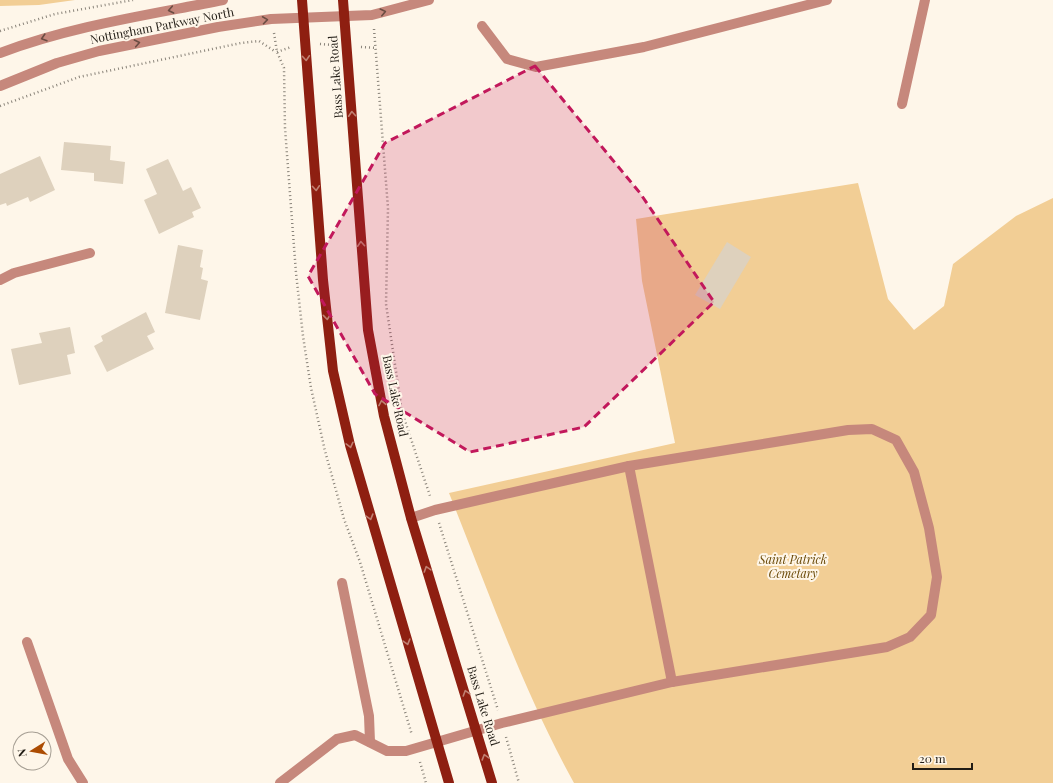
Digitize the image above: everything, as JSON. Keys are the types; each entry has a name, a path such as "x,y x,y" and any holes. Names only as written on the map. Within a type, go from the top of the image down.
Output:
{"main road":[{"path":"302,0 323,280 333,371 352,452 448,783"},
{"name":"Bass Lake Road","path":"343,0 368,330 384,416 411,518 492,783"}],"street":[{"name":"Nottingham Parkway North","path":"0,53 47,37 103,24 223,0"},
{"name":"Nottingham Parkway North","path":"0,86 58,62 99,51 218,27 271,19 303,19 372,15 429,0"},
{"path":"482,26 507,59 536,67 644,47 827,0"},
{"path":"902,104 923,0"},
{"path":"0,280 14,273 90,253"},
{"path":"280,783 337,739 355,735 387,751 406,751 436,741 672,682 887,647 910,637 931,615 937,577 929,528 914,472 896,440 872,429 848,430 629,466 435,510 411,518"},
{"path":"629,466 672,682"},
{"path":"342,583 369,716 370,742"},
{"path":"27,642 68,759 83,783"}],"path":[{"path":"0,31 56,14 133,0"},
{"path":"0,106 79,77 241,43 259,41 277,52 305,42 376,48 388,208 386,304 402,412 432,501"},
{"path":"438,519 498,710"},
{"path":"506,736 519,783"},
{"path":"420,763 426,783"}],"highlighted area":[{"path":"535,66 640,193 714,302 584,427 470,452 375,394 308,276 385,143"}],"green space":[{"path":"0,0 75,0 39,5 0,6"},
{"name":"Saint Patrick Cemetary","path":"858,183 888,299 914,330 944,306 953,264 1016,216 1053,198 1053,783 574,783 538,713 522,676 449,493 675,443 642,281 636,219"}],"building":[{"path":"64,142 111,146 110,160 125,162 123,184 94,181 94,173 61,170"},
{"path":"40,156 55,190 30,202 28,197 7,206 6,203 0,205 0,174"},
{"path":"168,159 183,191 191,187 201,208 192,212 194,217 159,234 144,200 157,194 146,169"},
{"path":"727,242 751,257 720,309 695,295"},
{"path":"178,245 203,250 200,267 203,268 201,279 208,281 200,320 165,313"},
{"path":"146,312 155,332 147,336 154,349 107,372 94,346 103,341 101,336"},
{"path":"70,327 75,353 67,355 71,374 19,385 11,349 42,343 39,333"}]}
